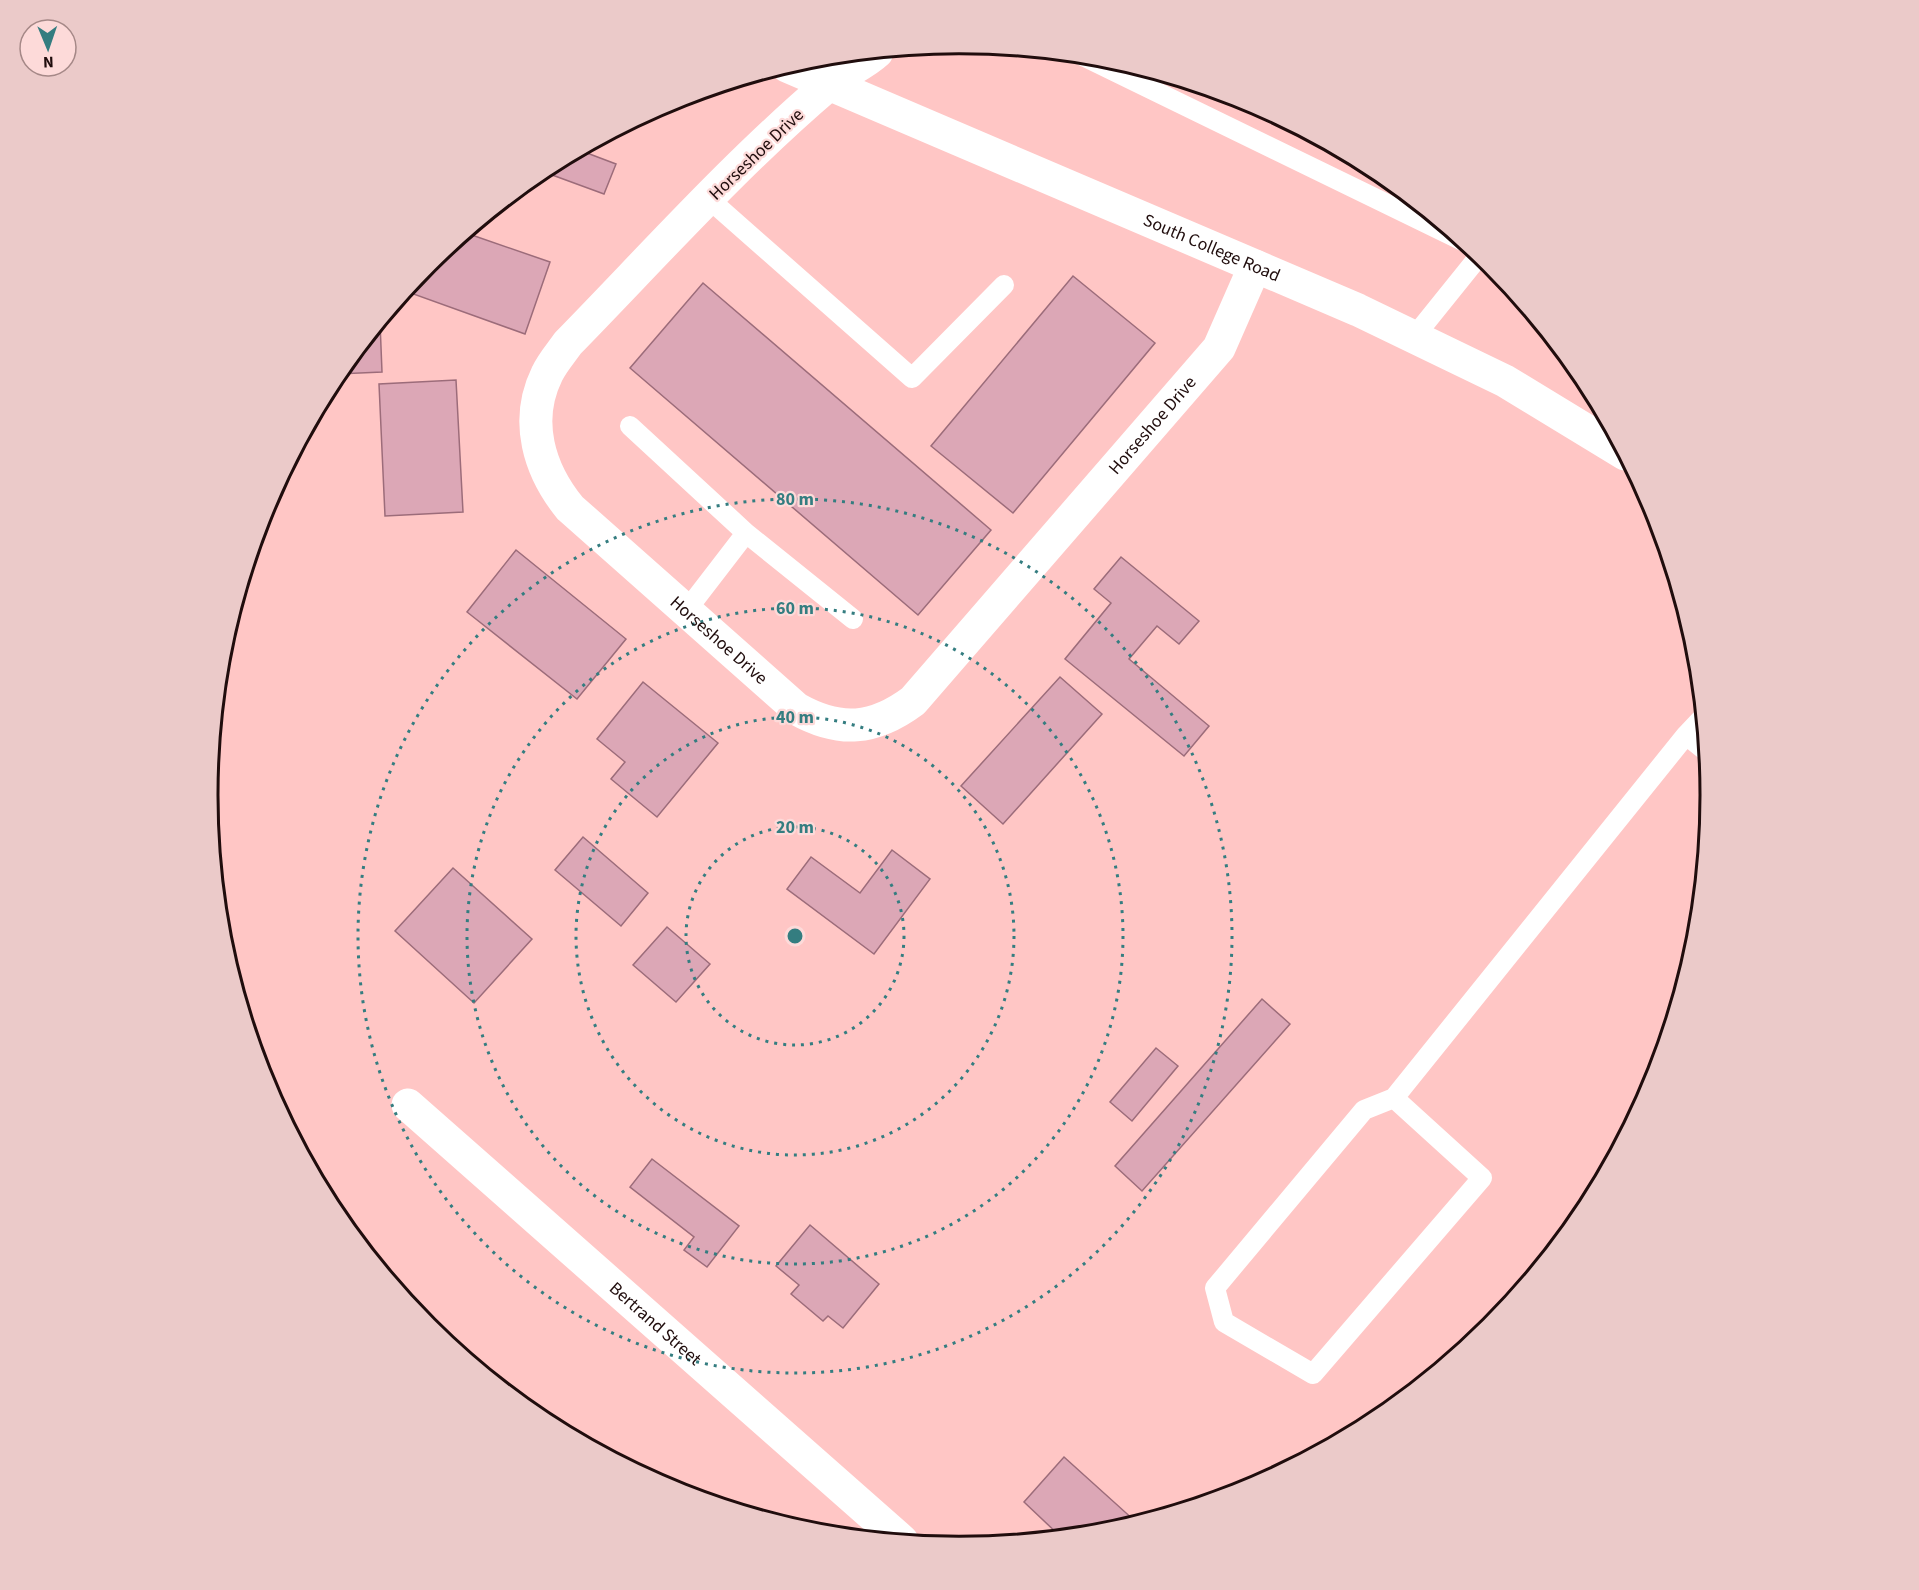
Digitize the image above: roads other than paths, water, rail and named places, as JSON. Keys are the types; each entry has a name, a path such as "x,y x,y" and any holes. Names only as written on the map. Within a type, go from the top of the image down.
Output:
{"street":[{"name":"Horseshoe Drive","path":"869,60 830,84 709,199 568,343 547,374 537,400 535,422 540,458 545,472 562,499 797,709 813,718 857,726 883,720 897,713 930,684 1219,348 1255,266"},
{"name":"South College Road","path":"802,71 1414,337 1505,381 1613,447"},
{"name":"Bertrand Street","path":"408,1105 892,1532"}],"lane":[{"path":"1111,70 1436,228"},
{"path":"709,199 912,378 1004,285"},
{"path":"1414,337 1474,262"},
{"path":"630,426 746,533 853,619"},
{"path":"686,611 746,533"},
{"path":"1394,1098 1482,1178 1313,1374 1224,1322 1215,1288 1364,1110 1394,1098 1697,724"},
{"path":"1686,735 1699,745"}]}
